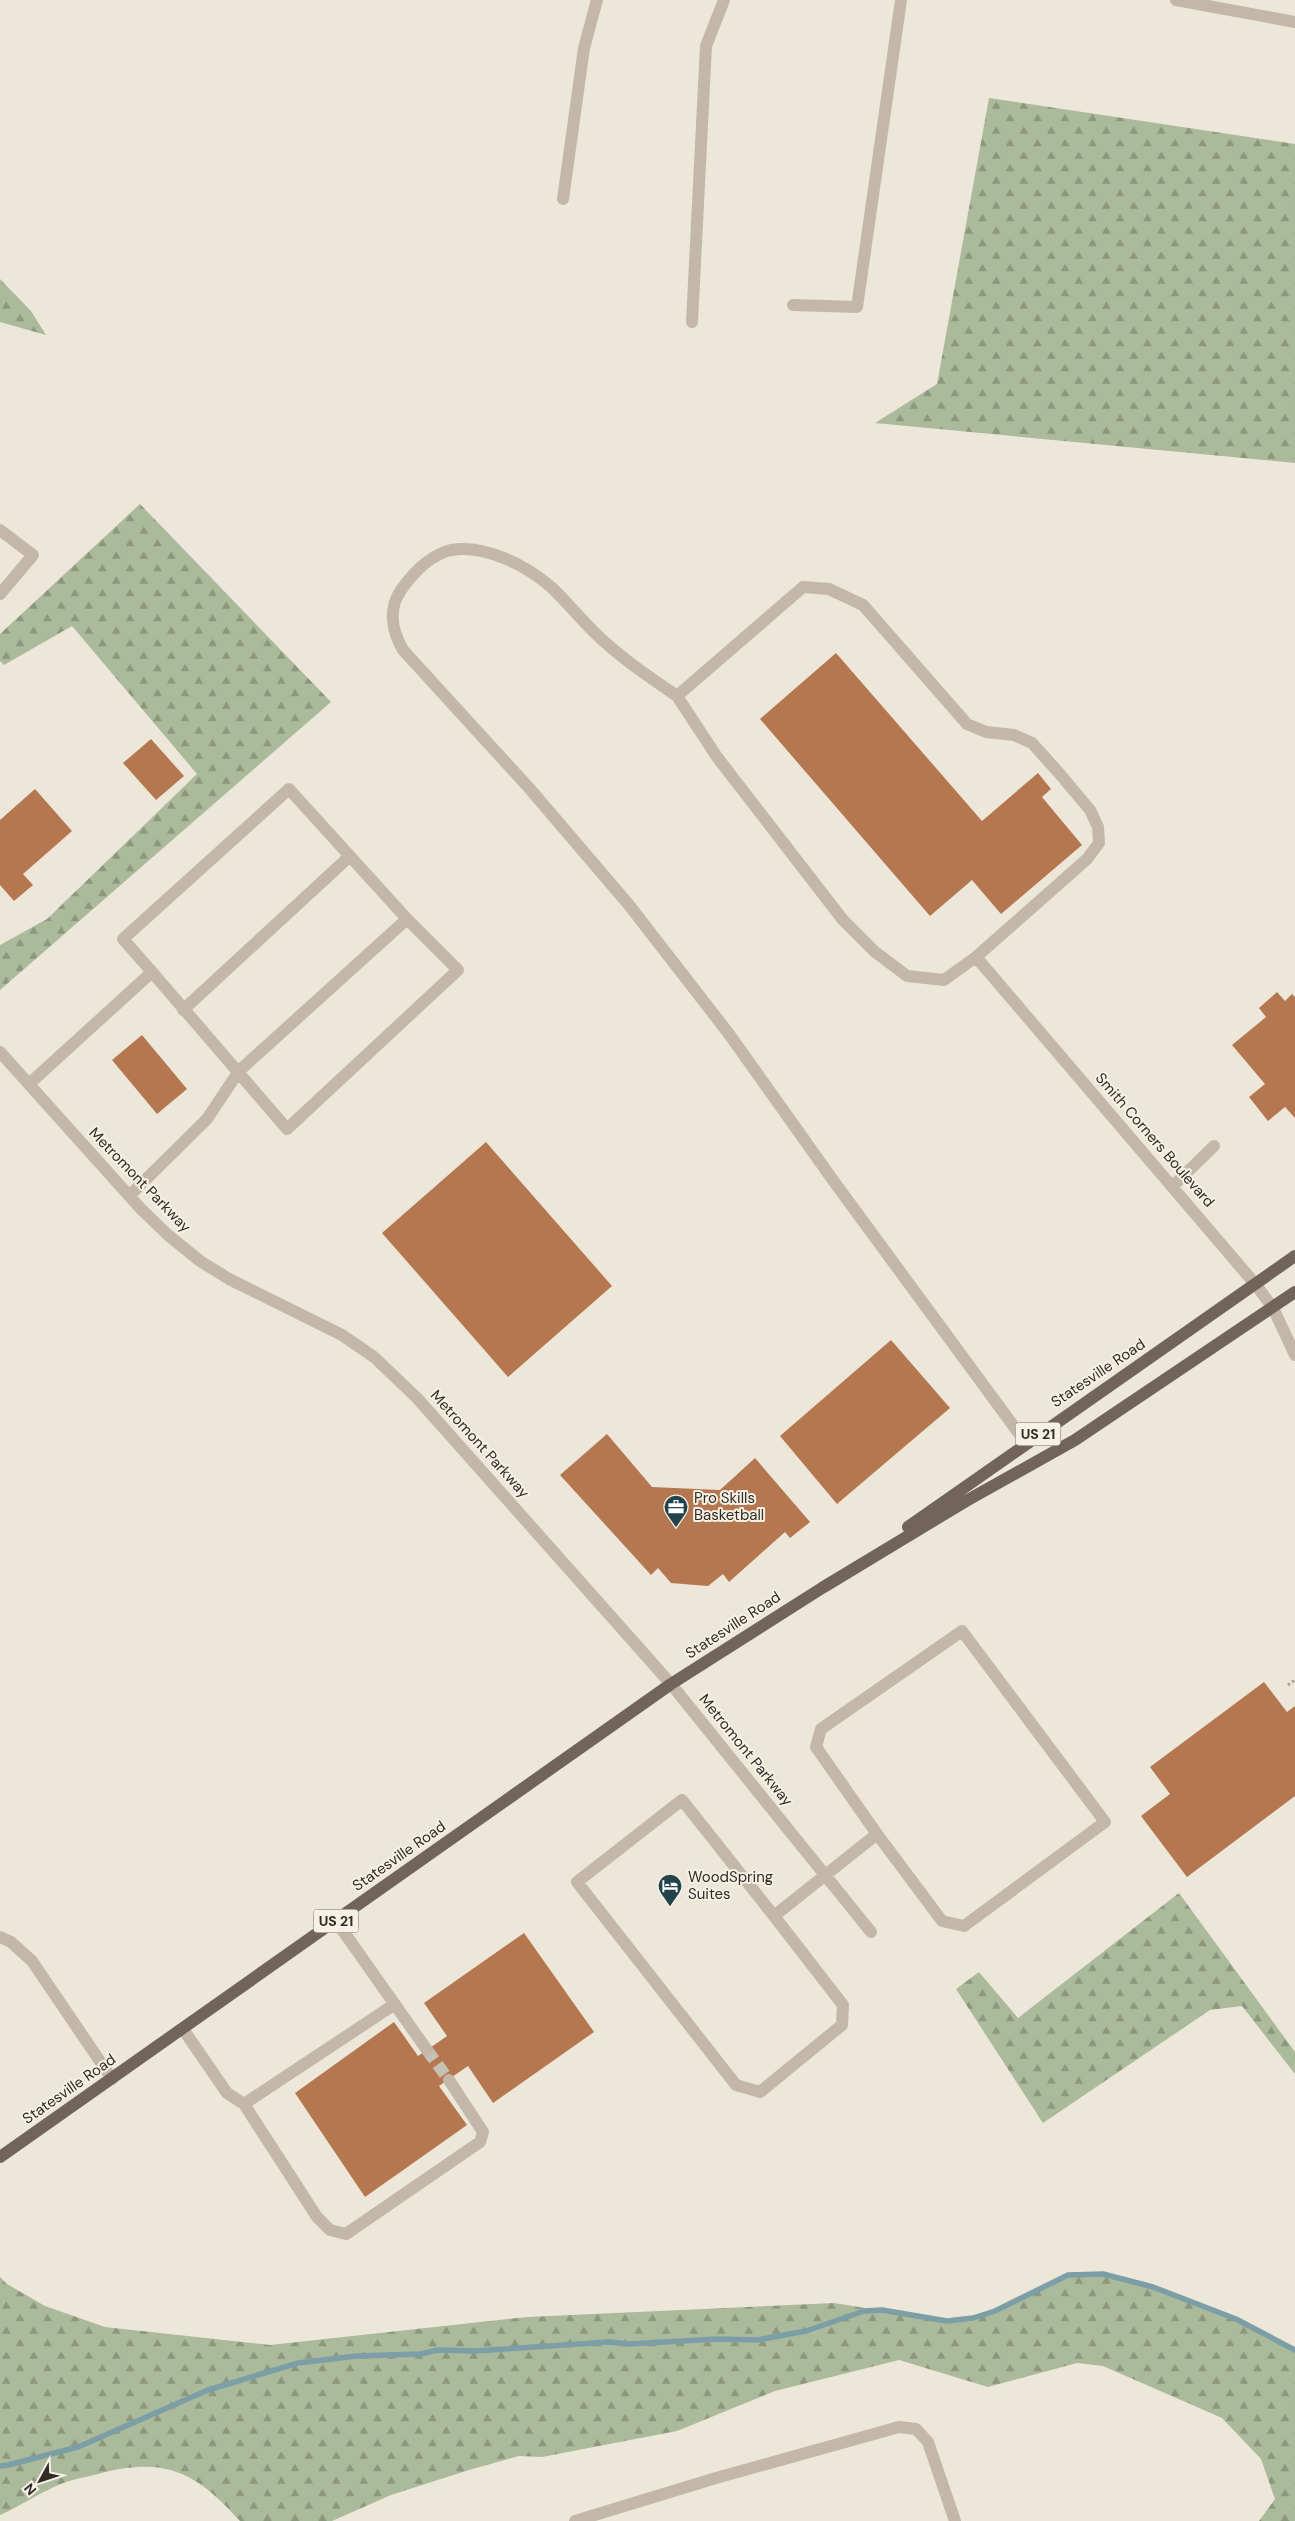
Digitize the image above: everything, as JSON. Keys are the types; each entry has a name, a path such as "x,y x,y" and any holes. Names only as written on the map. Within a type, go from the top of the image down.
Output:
{"main road":[{"name":"Statesville Road","path":"822,1588 1295,1256"},
{"name":"Statesville Road","path":"0,2157 671,1684 822,1588 966,1501 1075,1440 1295,1292"}],"street":[{"path":"563,199 584,48 597,0"},
{"path":"692,322 706,46 724,0"},
{"path":"793,305 856,307 901,0"},
{"path":"1176,0 1295,22"},
{"path":"0,530 33,555 0,594"},
{"path":"676,696 803,587 829,589 863,605 966,724 986,732 1014,735 1032,743 1090,810 1098,827 1099,842 1087,859 976,957 944,980 907,976 874,951 836,912 717,757 676,696 625,660 593,631 549,586 519,566 484,551 450,550 427,562 411,576 398,595 392,612 395,635 402,650 530,789 629,905 729,1034 835,1183 1026,1443"},
{"path":"289,789 407,919 458,970 287,1129 239,1071 122,940 289,789"},
{"path":"183,1010 350,856"},
{"path":"129,1196 207,1119 239,1071 407,919"},
{"name":"Smith Corners Boulevard","path":"976,957 1256,1284 1273,1308 1295,1354"},
{"path":"29,1084 152,972"},
{"name":"Metromont Parkway","path":"0,1052 129,1196 168,1235 200,1261 229,1279 342,1335 374,1357 417,1398 671,1684 871,1932"},
{"path":"1173,1186 1214,1146"},
{"path":"962,1632 1105,1822 964,1926 942,1921 876,1834 816,1746 820,1729 962,1632"},
{"path":"682,1800 774,1916 843,2005 842,2025 760,2092 736,2085 577,1882 682,1800"},
{"path":"774,1916 876,1834"},
{"path":"336,1921 427,2050"},
{"path":"0,1937 11,1942 32,1961 112,2079"},
{"path":"244,2104 395,2004"},
{"path":"183,2029 227,2094 244,2104 317,2217 330,2230 346,2234 480,2142 483,2132 449,2080"},
{"path":"575,2521 716,2478 899,2427 916,2430 928,2442 955,2521"}],"path":[{"path":"1288,1685 1295,1680"}],"green space":[{"path":"989,98 1295,144 1295,463 875,423 937,384"},
{"path":"0,279 31,311 46,335 0,322"},
{"path":"140,504 331,702 0,990 0,945 47,919 197,774 72,626 4,665 0,661 0,634"},
{"path":"1179,1893 1295,2052 1295,2074 1242,2006 1210,2010 1043,2123 956,1989 979,1972 1018,2018"},
{"path":"1103,2274 1153,2287 1236,2319 1295,2350 1295,2521 1259,2521 1275,2499 1261,2459 1222,2418 1103,2366 1077,2363 988,2387 899,2360 775,2391 677,2431 542,2457 519,2456 469,2470 391,2495 332,2521 240,2521 224,2504 193,2479 177,2472 160,2468 142,2467 121,2469 66,2482 0,2515 0,2277 7,2284 45,2306 105,2327 270,2345 527,2317 834,2303 947,2321 973,2318 995,2311 1068,2275"}],"building":[{"path":"836,653 982,821 1038,773 1051,789 1042,797 1082,845 1001,914 972,880 930,916 760,719"},
{"path":"151,739 184,776 156,800 123,763"},
{"path":"35,789 72,831 23,874 33,885 14,901 0,885 0,820"},
{"path":"1277,992 1285,1001 1292,994 1295,997 1295,1118 1285,1107 1268,1121 1249,1097 1265,1084 1232,1045 1266,1017 1259,1008"},
{"path":"142,1035 187,1089 157,1114 112,1060"},
{"path":"486,1142 612,1286 508,1377 382,1233"},
{"path":"891,1340 950,1408 837,1504 780,1436"},
{"path":"607,1434 652,1487 720,1490 755,1458 810,1522 790,1538 785,1532 729,1582 723,1574 708,1586 671,1583 658,1568 651,1575 560,1475"},
{"path":"1264,1682 1287,1712 1295,1706 1295,1796 1187,1877 1141,1816 1170,1794 1150,1767"},
{"path":"524,1933 594,2032 493,2103 468,2066 439,2086 467,2125 365,2197 295,2093 394,2022 418,2056 427,2050 447,2036 424,2003"}],"waterway":[{"path":"0,2466 78,2447 208,2390 298,2363 357,2356 421,2354 437,2350 475,2351 609,2342 629,2344 718,2339 757,2340 806,2331 864,2311 882,2310 947,2321 973,2318 995,2311 1068,2275 1103,2274 1153,2287 1236,2319 1295,2350"}],"tunnel":[{"path":"427,2050 449,2080"}],"place":[{"name":"Pro Skills Basketball","path":"676,1528"},
{"name":"WoodSpring Suites","path":"670,1907"}]}
